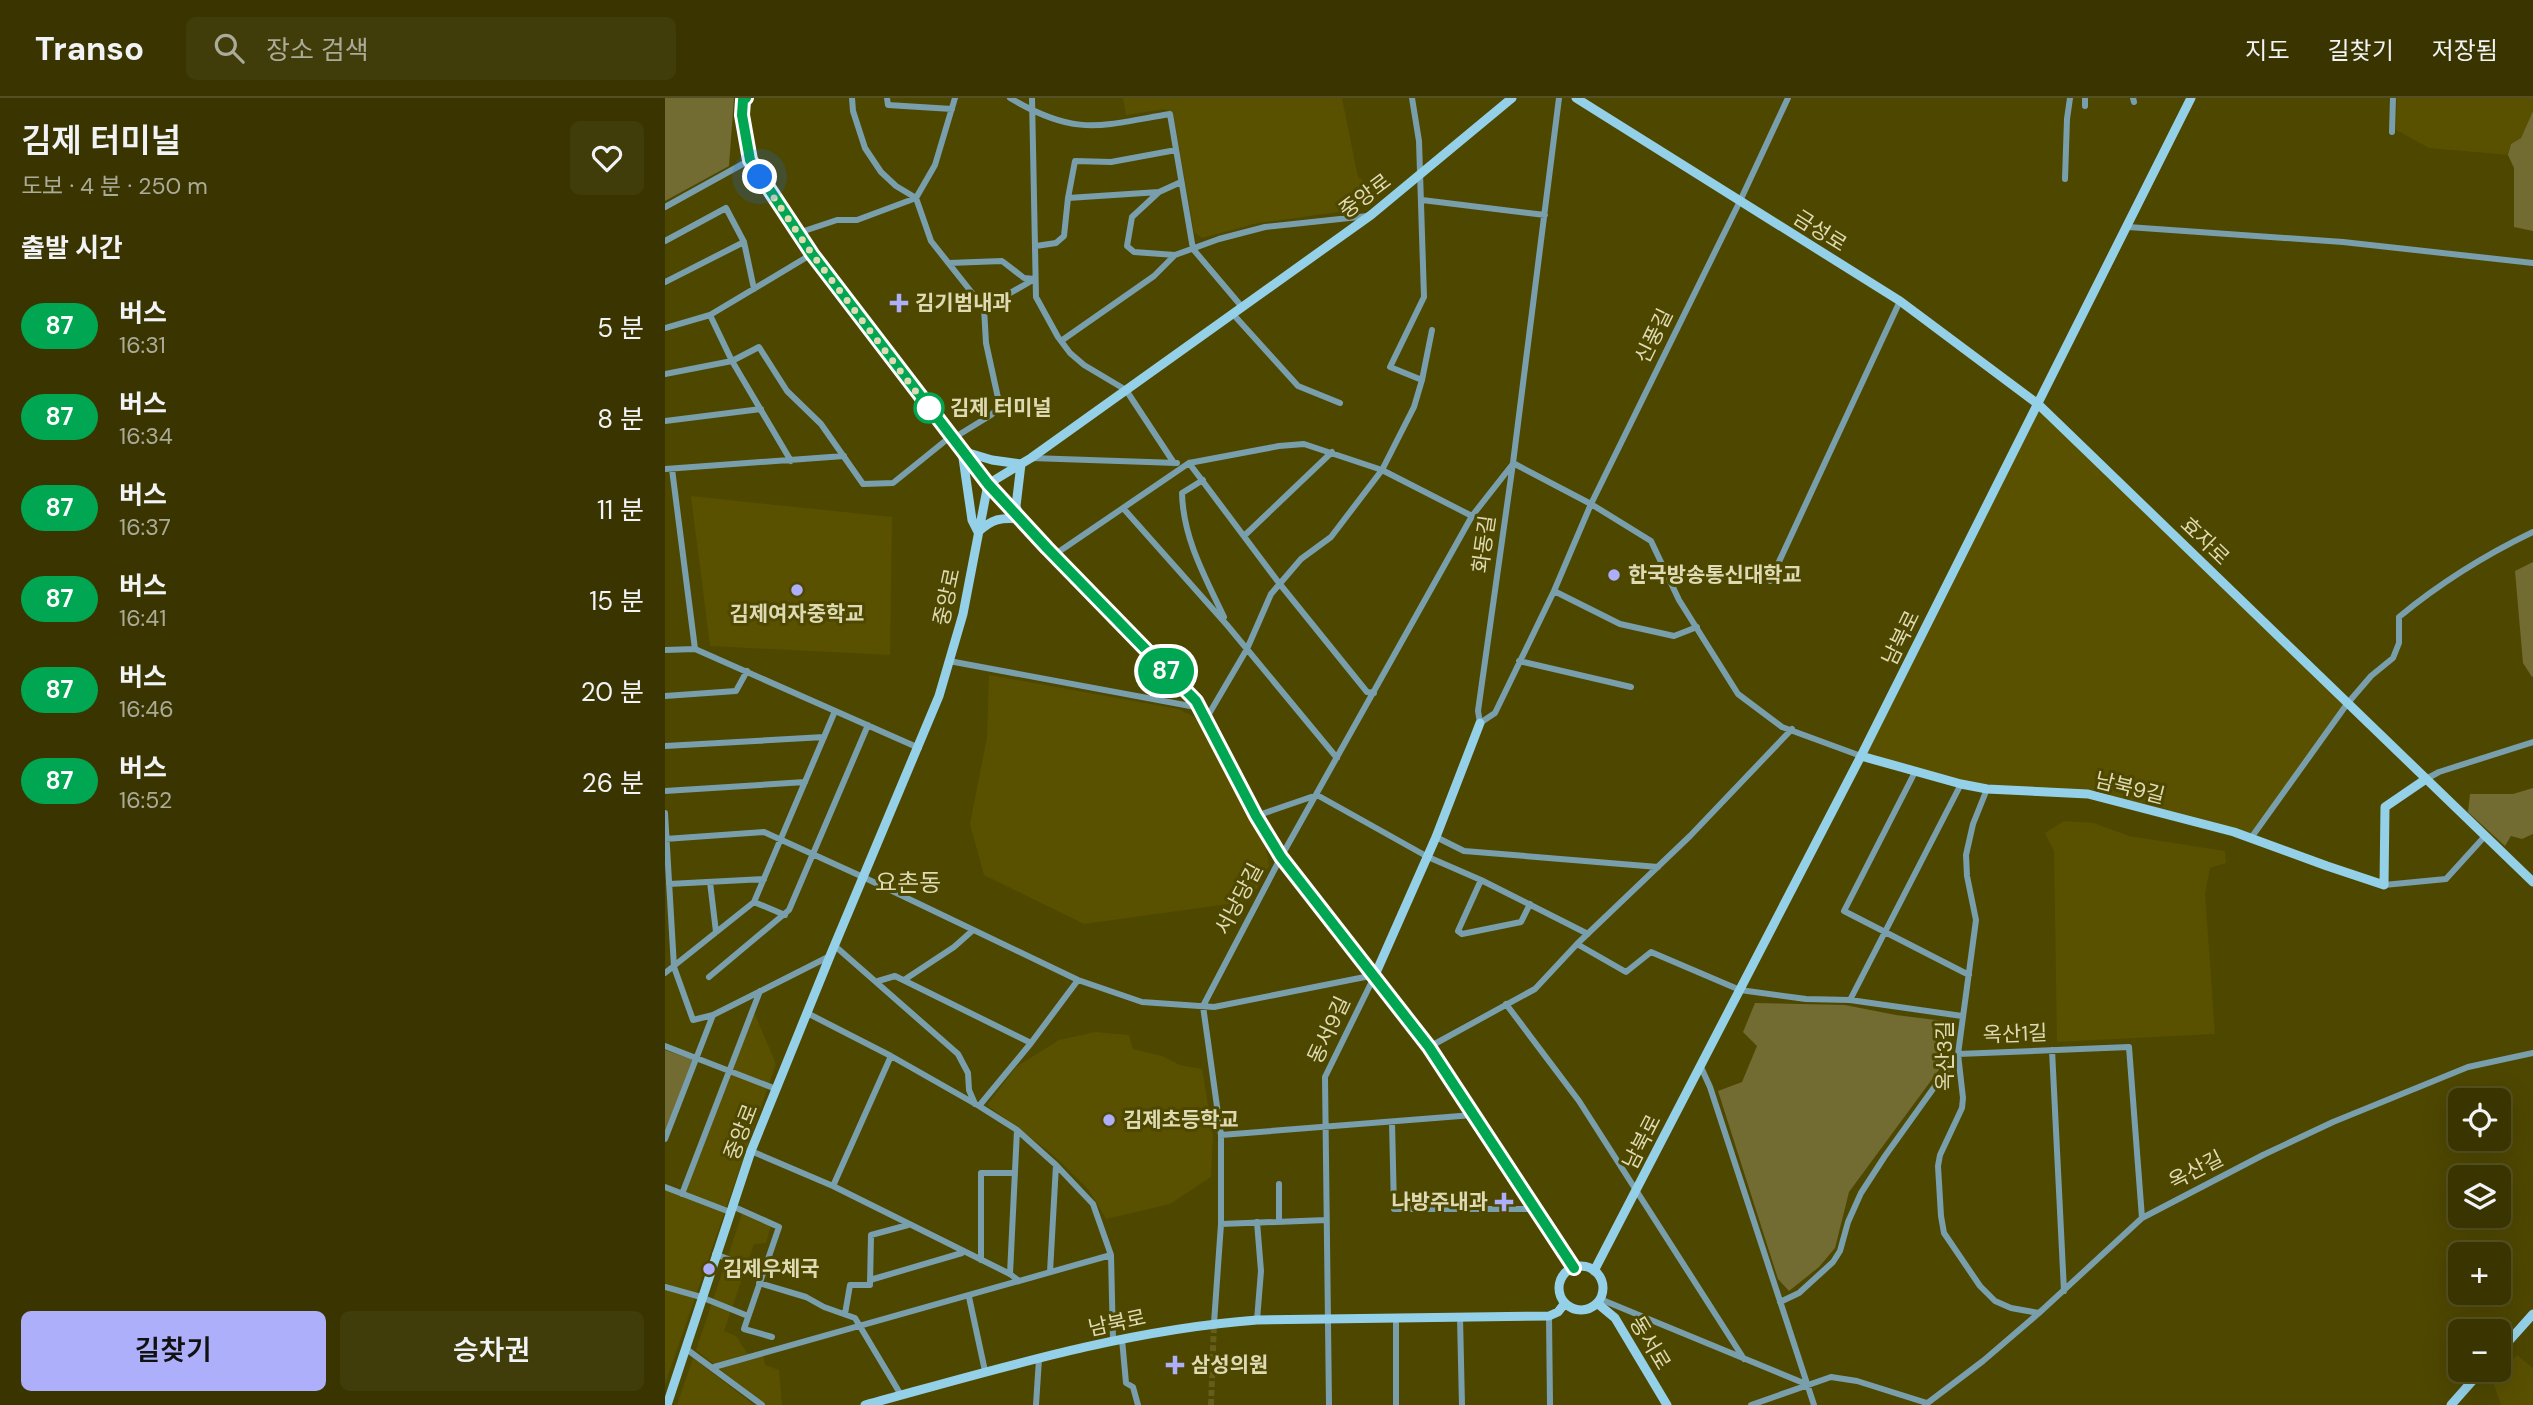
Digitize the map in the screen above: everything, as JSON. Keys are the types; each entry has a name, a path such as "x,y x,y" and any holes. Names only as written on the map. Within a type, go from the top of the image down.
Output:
{"street":[{"path":"665,374 731,362 759,347 787,391 821,424 863,484 893,483 951,438 1000,407 986,344 984,308 931,241 916,198 896,186 881,172 865,148 853,111 852,98"},
{"path":"887,98 888,104 952,109"},
{"path":"797,233 837,220 857,220 916,198 935,165 955,98"},
{"path":"1010,98 1054,120 1094,127 1170,114 1193,249 1242,307"},
{"path":"1032,98 1036,297 1061,341 1084,365 1126,390 1174,463"},
{"path":"1412,98 1419,141 1419,176"},
{"name":"중앙로","path":"667,1405 751,1151 939,696 963,614 988,484 1031,458 1371,215 1511,98"},
{"name":"화동길","path":"1375,975 1428,857 1480,723 1478,711 1513,463 1559,98"},
{"name":"금성로","path":"1576,98 1900,302 2038,404"},
{"name":"신풍길","path":"1480,723 1495,713 1554,591 1591,504 1788,98"},
{"path":"2065,179 2070,98"},
{"name":"남북로","path":"1594,1270 1861,756 2191,98"},
{"path":"2392,132 2393,98"},
{"path":"745,99 742,115 750,160 797,233 988,484 1201,708 1256,816 1281,857 1429,1047 1574,1268"},
{"path":"1036,247 1056,243 1064,236 1075,161 1111,162 1176,150"},
{"path":"665,207 750,160"},
{"name":"중앙로","path":"1419,176 1424,297 1390,367 1422,380"},
{"path":"1181,182 1159,192 1132,217 1127,246 1134,252 1175,255 1219,239 1265,227 1371,215"},
{"path":"1068,198 1159,192"},
{"path":"1422,200 1545,215"},
{"path":"665,241 726,208 744,242 754,289"},
{"path":"2128,227 2343,243 2533,263"},
{"path":"665,282 744,242"},
{"path":"665,327 710,315 812,254"},
{"path":"1061,341 1154,276 1175,255"},
{"path":"949,264 1002,261 1024,278 1035,279"},
{"path":"984,308 1035,279"},
{"path":"1770,581 1900,302"},
{"path":"1232,313 1298,386 1340,403"},
{"path":"710,315 731,362 791,461"},
{"path":"1206,719 1247,649 1271,594 1301,559 1331,537 1382,470 1414,407 1432,330"},
{"name":"효자로","path":"2038,404 2533,882"},
{"path":"665,421 761,409"},
{"path":"1031,458 1189,463 1279,446 1304,444 1382,470 1472,516"},
{"path":"962,451 1021,464 1022,475 1016,506 1020,519"},
{"path":"962,451 972,520 978,532 990,521 998,518 1020,519"},
{"path":"1244,536 1332,452"},
{"path":"695,649 668,469 843,456"},
{"path":"1189,463 1279,583 1367,692 1374,693"},
{"path":"1054,555 1189,463"},
{"path":"1513,463 1591,504 1651,541 1679,600 1738,694 1782,727 1861,756"},
{"name":"서낭당길","path":"1203,1006 1281,857 1472,516 1513,463"},
{"path":"1203,480 1182,493 1182,515 1193,549 1227,625"},
{"path":"1123,508 1227,625 1338,758"},
{"path":"2251,838 2347,704 2371,676 2393,658 2399,643 2399,617 2496,550 2533,532"},
{"path":"1554,591 1620,624 1674,636 1697,627"},
{"path":"665,650 695,649 919,748"},
{"path":"1520,661 1631,687"},
{"path":"949,662 1201,708"},
{"path":"665,695 736,691 747,671"},
{"path":"665,973 754,902 835,711"},
{"path":"709,977 785,915 814,854 868,725"},
{"path":"1429,1047 1535,989 1792,729"},
{"path":"665,746 824,737"},
{"path":"2485,836 2446,879 2384,885 2385,807 2439,772 2533,742"},
{"name":"남북9길","path":"1861,756 1961,785 1987,789 2088,794 2251,838 2384,885"},
{"path":"1915,772 1844,911 1969,975"},
{"path":"665,791 805,782"},
{"path":"1850,1000 1961,785"},
{"name":"옥산3길","path":"1987,789 1973,824 1966,855 1976,920 1958,1054 1962,1108 1940,1155 1938,1192 1944,1233 1980,1286 1995,1301 2011,1308 2039,1313"},
{"path":"1256,816 1317,795 1428,857 1481,880 1588,934"},
{"path":"665,813 674,967 693,1020 713,1015 830,956"},
{"path":"666,839 764,832 863,877"},
{"path":"1436,837 1464,850 1658,867"},
{"name":"동서9길","path":"863,877 1078,980 1142,1002 1214,1006 1375,975"},
{"path":"669,884 764,879"},
{"path":"1481,880 1458,931 1462,934 1521,922 1530,904"},
{"path":"710,883 716,932"},
{"path":"754,902 785,915"},
{"path":"904,980 954,947 972,931"},
{"path":"1577,944 1626,972 1651,952 1740,990 1806,999 1850,1000 1962,1016"},
{"path":"835,946 958,1054 968,1073 969,1090 977,1105"},
{"name":"동서9길","path":"1329,1405 1325,1077 1375,975"},
{"path":"878,981 895,976 1031,1043"},
{"path":"977,1105 1031,1043 1078,980"},
{"path":"682,1194 760,991"},
{"name":"남북로","path":"1506,1004 1579,1101 1637,1191"},
{"path":"1203,1006 1221,1135 1221,1224 1214,1323"},
{"path":"807,1013 891,1056 1017,1130 1056,1165 1093,1204 1111,1255 1117,1339 1126,1383 1133,1387 1138,1405"},
{"path":"665,1139 713,1015"},
{"path":"665,1046 776,1089"},
{"name":"옥산1길","path":"1780,1302 1799,1293 1833,1262 1840,1251 1848,1222 1861,1194 1958,1054 2129,1047 2142,1218"},
{"path":"2052,1050 2064,1291"},
{"name":"옥산길","path":"1926,1404 1983,1361 2039,1313 2142,1218 2333,1122 2468,1068 2533,1053"},
{"path":"833,1186 891,1056"},
{"path":"1700,1065 1710,1087 1814,1405"},
{"path":"1221,1135 1473,1115"},
{"path":"1392,1122 1394,1209 1535,1209"},
{"path":"1010,1274 1017,1130"},
{"path":"751,1151 833,1186 963,1253 1010,1274 1019,1281"},
{"path":"1050,1272 1056,1165"},
{"path":"981,1260 981,1173 1015,1173"},
{"path":"1279,1184 1279,1222"},
{"path":"665,1187 779,1227 744,1329 772,1337"},
{"path":"1637,1191 1744,1359"},
{"path":"1221,1224 1326,1220"},
{"path":"1257,1222 1261,1271 1257,1320"},
{"path":"870,1282 871,1235 908,1225"},
{"path":"845,1314 851,1285 870,1282 963,1253"},
{"path":"715,1254 762,1272"},
{"path":"715,1367 1111,1255"},
{"path":"1574,1268 1594,1270 1602,1283 1599,1301 1589,1309 1578,1310 1565,1303 1560,1293 1560,1283 1565,1274 1574,1268"},
{"path":"759,1283 806,1297 824,1307 855,1318 901,1395"},
{"path":"665,1287 701,1297 748,1316"},
{"path":"969,1297 985,1371"},
{"path":"1599,1301 1806,1384"},
{"name":"동서로","path":"1599,1301 1615,1318 1667,1405"},
{"path":"1550,1405 1549,1316 1559,1312 1565,1303"},
{"path":"2511,1339 2533,1314"},
{"name":"남북로","path":"865,1405 985,1371 1117,1339 1214,1323 1257,1320 1549,1316"},
{"path":"1460,1317 1462,1405"},
{"path":"1396,1318 1396,1405"},
{"path":"685,1348 715,1367 762,1405"},
{"path":"1036,1405 1039,1359"},
{"path":"1751,1405 1831,1377 1857,1381 1926,1404"},
{"path":"2451,1405 2471,1382"}],"shaded area":[{"path":"665,98 734,98 729,166 665,201"},
{"path":"1123,98 1342,98 1358,177 1380,193 1354,210 1258,223 1202,238 1194,232 1173,113 1165,109 1126,115"},
{"path":"2397,98 2533,98 2533,111 2521,138 2511,144 2508,155 2429,148 2396,130"},
{"path":"2533,111 2533,231 2514,227 2514,168 2508,155 2511,144 2521,138"},
{"path":"2038,404 2347,704 2251,838 2088,794 1987,789 1861,756"},
{"name":"김제여자중학교","path":"691,496 892,517 890,655 710,646"},
{"path":"2533,562 2532,677 2523,663 2515,571"},
{"path":"989,675 1178,709 1198,719 1266,848 1269,866 1250,901 1084,924 984,875 970,824 987,737"},
{"path":"2533,788 2533,834 2522,839 2511,836 2505,846 2468,812 2470,794 2513,794"},
{"path":"2064,821 2094,823 2129,836 2225,851 2226,863 2210,868 2205,893 2215,1034 2057,1042 2054,851 2045,833"},
{"path":"1755,1003 1845,1005 1944,1021 1950,1035 1947,1059 1849,1192 1835,1248 1819,1267 1789,1291 1778,1279 1718,1091 1742,1082 1757,1046 1743,1032"},
{"path":"751,1005 776,1064 665,1384 665,1185 680,1190"},
{"name":"김제초등학교","path":"1095,1032 1129,1035 1133,1049 1162,1056 1180,1065 1202,1069 1213,1135 1211,1177 1170,1204 1106,1219 1088,1189 1052,1154 987,1105 1016,1067 1059,1040"},
{"path":"665,1050 694,1060 665,1133"},
{"path":"742,1214 771,1226 766,1243 754,1244 724,1331 736,1336 747,1353 763,1355 765,1365 779,1370 782,1405 766,1405 696,1350"},
{"path":"2517,1355 2533,1368 2533,1405 2501,1405 2493,1382 2511,1382 2511,1362"},
{"path":"693,1358 754,1405 677,1405"}],"tunnel":[{"path":"1211,1405 1214,1323"}],"bus line":[{"name":"87","path":"746,98 743,100 742,115 750,160 812,254 988,484 1196,701 1256,816 1281,857 1429,1047 1574,1268"}],"place":[{"name":"김기범내과","path":"899,303"},
{"name":"김제 터미널","path":"929,408"},
{"name":"한국방송통신대학교","path":"1614,575"},
{"name":"김제여자중학교","path":"797,590"},
{"name":"김제초등학교","path":"1109,1120"},
{"name":"나방주내과","path":"1504,1202"},
{"name":"김제우체국","path":"709,1269"},
{"name":"삼성의원","path":"1175,1365"}],"district":[{"name":"요촌동","path":"908,883"}],"route":[{"path":"760,177 812,254 935,417 929,408"}]}
